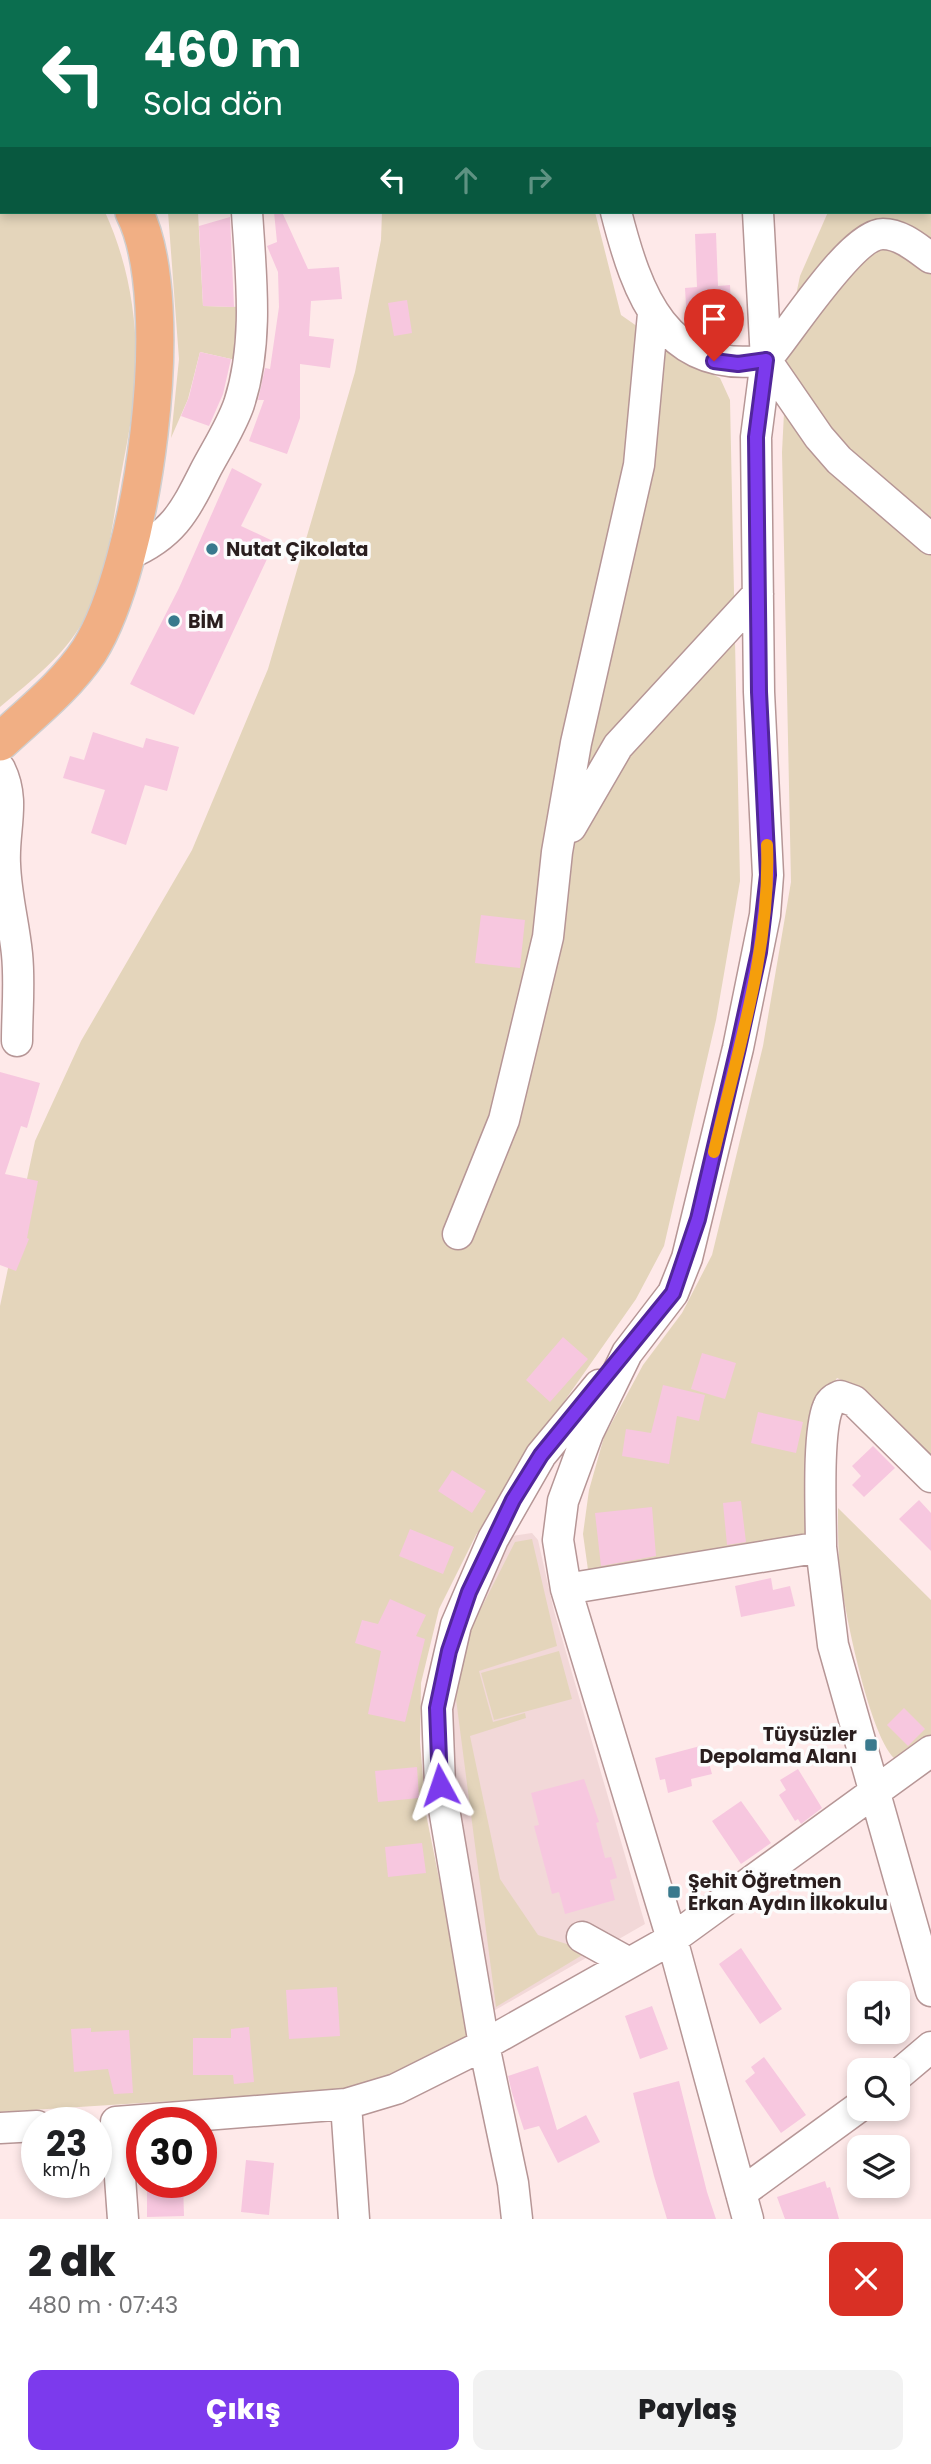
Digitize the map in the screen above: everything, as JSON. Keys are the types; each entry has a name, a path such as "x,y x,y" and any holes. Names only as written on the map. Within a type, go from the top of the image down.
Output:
{"main road":[{"path":"0,742 53,691 88,652 115,596 127,555 144,462 156,353 154,312 141,217"}],"street":[{"path":"127,555 153,544 181,516 238,406 250,348 253,304 247,214"},
{"path":"617,214 639,284 653,314 679,342 714,361 738,364 766,360 842,261 868,238 882,234 898,237 931,258"},
{"path":"517,2219 513,2183 484,2045 440,1785 436,1733 441,1680 456,1625 469,1592 513,1500 541,1455 627,1353 673,1293 687,1258 759,952 768,875 758,594 756,437 766,360 758,214"},
{"path":"458,1234 504,1120 548,937 557,852 576,743 639,465 653,314"},
{"path":"766,360 819,437 839,460 931,539"},
{"path":"557,852 592,785 618,746 758,594"},
{"path":"0,769 8,784 10,806 4,855 6,892 17,955 17,1041"},
{"path":"627,1353 588,1433 563,1501 558,1540 566,1589 672,1939 745,2206 847,2117"},
{"path":"931,1477 854,1401 840,1396 828,1406 822,1452 821,1547 834,1644 931,1991"},
{"path":"566,1589 821,1547"},
{"path":"112,2122 345,2104 396,2089 484,2045 672,1939 931,1751"},
{"path":"582,1937 629,1964"},
{"path":"910,2065 931,2048"},
{"path":"345,2104 354,2219"},
{"path":"0,2128 21,2127"},
{"path":"112,2156 123,2219"}],"shaded area":[{"path":"0,214 106,214 126,274 134,317 136,360 132,410 110,541 97,590 76,633 57,657 0,707"},
{"path":"168,214 198,214 203,306 241,307 240,361 200,352 188,399 171,438 179,359"},
{"path":"382,214 596,214 621,315 691,364 720,378 730,400 740,881 716,1020 664,1246 636,1299 542,1433 476,1535 439,1609 421,1683 420,1742 426,1814 471,2037 363,2089 79,2107 21,2107 21,2111 0,2112 0,1306 35,1141 81,1041 192,850 268,669 355,372 381,240"},
{"path":"827,214 931,214 931,1459 859,1388 837,1378 814,1414 811,1538 589,1577 583,1534 589,1490 604,1437 643,1365 682,1313 712,1255 763,1046 791,882 782,452 788,334 800,276"},
{"path":"838,1508 931,1600 931,1735 900,1762 890,1753 879,1733 861,1676 840,1573"},
{"path":"532,1533 538,1540 554,1611 645,1924 490,2013 451,1757 451,1697 473,1615 494,1571 512,1536"},
{"path":"532,1539 557,1646 479,1671 493,1722 525,1713 526,1718 470,1736 500,1879 538,1935 589,1951 496,2007 456,1699 468,1634 515,1542"},
{"path":"559,1651 572,1699 494,1720 481,1673"}],"building":[{"path":"274,214 283,214 308,269 339,267 342,299 311,301 309,336 334,339 330,368 300,364 300,418 287,454 249,441 264,400 258,400 265,368 270,369 279,307 278,272 267,246 277,242"},
{"path":"230,217 234,307 203,306 199,226"},
{"path":"716,233 718,286 730,285 732,326 692,329 687,324 685,288 697,287 695,234"},
{"path":"407,300 412,333 394,336 388,303"},
{"path":"200,352 231,359 223,394 209,426 181,416 189,397"},
{"path":"232,468 262,484 241,526 275,542 194,715 130,684 179,588"},
{"path":"93,732 143,748 146,738 179,747 167,791 145,785 126,845 91,833 105,790 63,778 70,756 84,760"},
{"path":"481,915 525,920 520,968 475,963"},
{"path":"0,1072 40,1083 27,1128 21,1126 5,1174 38,1181 27,1238 29,1239 16,1271 0,1265"},
{"path":"563,1337 588,1359 550,1402 526,1380"},
{"path":"702,1353 736,1363 725,1399 691,1389"},
{"path":"663,1385 705,1395 699,1421 677,1416 669,1464 622,1456 626,1429 651,1433"},
{"path":"758,1412 803,1422 796,1453 751,1443"},
{"path":"873,1446 895,1468 864,1497 852,1485 861,1476 852,1466"},
{"path":"452,1470 486,1491 472,1513 438,1491"},
{"path":"919,1500 931,1513 931,1551 899,1519"},
{"path":"741,1501 746,1542 727,1545 723,1503"},
{"path":"652,1507 656,1556 601,1566 595,1513"},
{"path":"410,1529 454,1547 443,1574 399,1556"},
{"path":"771,1578 773,1590 790,1586 795,1606 741,1617 735,1586"},
{"path":"390,1599 426,1615 416,1636 425,1639 405,1722 368,1714 381,1651 355,1643 362,1620 378,1624"},
{"path":"904,1708 925,1729 908,1746 887,1725"},
{"path":"704,1745 712,1774 691,1779 692,1786 668,1793 665,1779 660,1780 655,1758"},
{"path":"417,1767 419,1798 378,1802 375,1771"},
{"path":"798,1769 822,1808 801,1824 798,1819 795,1821 779,1795 786,1790 780,1780"},
{"path":"584,1779 599,1822 596,1823 605,1858 611,1857 617,1878 610,1880 615,1900 565,1914 559,1892 552,1894 534,1826 539,1825 531,1793"},
{"path":"741,1801 771,1843 741,1864 712,1821"},
{"path":"422,1843 426,1873 388,1877 385,1847"},
{"path":"741,1948 782,2009 760,2024 719,1964"},
{"path":"337,1987 340,2036 289,2039 286,1990"},
{"path":"652,2006 668,2049 640,2059 625,2016"},
{"path":"249,2027 254,2082 234,2084 233,2075 193,2075 193,2038 231,2038 231,2029"},
{"path":"91,2028 91,2032 129,2030 133,2093 114,2094 108,2069 74,2072 71,2029"},
{"path":"764,2057 806,2115 781,2133 745,2081 755,2073 751,2067"},
{"path":"538,2066 557,2130 586,2115 600,2142 558,2163 539,2126 524,2130 508,2076"},
{"path":"679,2081 716,2219 667,2219 654,2176 633,2093"},
{"path":"246,2160 274,2163 269,2215 241,2212"},
{"path":"825,2181 827,2188 830,2187 839,2219 785,2219 777,2197"},
{"path":"147,2198 183,2198 184,2216 147,2217"}],"slow traffic":[{"path":"714,1152 759,952 768,875 767,845"}],"place":[{"name":"Nutat Çikolata","path":"212,549"},
{"name":"BİM","path":"174,621"},
{"name":"Tüysüzler Depolama Alanı","path":"871,1745"},
{"name":"Şehit Öğretmen Erkan Aydın İlkokulu","path":"674,1892"}],"route":[{"path":"440,1785 436,1746 441,1680 456,1625 493,1539 527,1475 541,1455 662,1310 681,1276 698,1219 759,952 768,875 759,692 756,437 766,360 738,364 714,361"}]}
